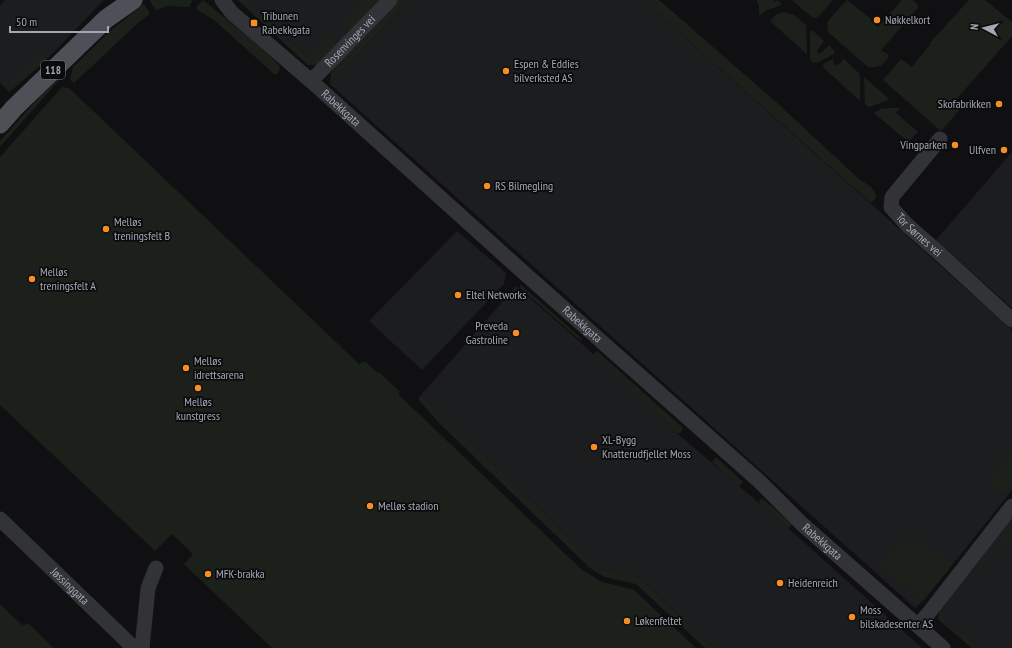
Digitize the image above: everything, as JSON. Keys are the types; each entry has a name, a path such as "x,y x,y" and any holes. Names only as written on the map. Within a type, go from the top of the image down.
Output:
{"main road":[{"name":"118","path":"0,123 106,18 120,0"},
{"name":"118","path":"106,18 133,0"}],"street":[{"path":"211,0 232,13"},
{"name":"Rabekkgata","path":"222,0 232,13 311,81 523,272 759,481 802,524 943,648"},
{"name":"Rosenvinges vei","path":"311,81 390,0"},
{"name":"Tor Sørnes vei","path":"940,139 892,197 891,207 907,225 940,253 1012,320"},
{"path":"918,625 1012,506"},
{"name":"Jøssinggata","path":"0,519 133,647 142,648"},
{"path":"142,648 148,588 156,568"}],"shaded area":[{"path":"5,0 104,0 46,60 9,92 0,83 0,6"},
{"path":"149,0 192,1 189,7 167,6 156,10"},
{"path":"203,0 259,46 280,66 278,73 275,75 214,20 198,10 196,7"},
{"path":"238,0 381,0 334,47 312,65 308,65"},
{"path":"238,0 249,0 255,6 254,8 306,56 332,31 336,41 334,47 317,65 308,65"},
{"path":"363,0 381,0 354,27 350,28 343,26 340,23"},
{"path":"398,0 409,0 330,84 331,73 341,59"},
{"path":"409,0 643,0 1012,330 1012,490 925,599 915,608 330,84"},
{"path":"643,0 659,0 776,102 859,179 872,189 876,197 871,203"},
{"path":"756,0 773,0 775,2 778,0 782,5 767,10 759,15 759,5"},
{"path":"792,0 833,0 818,17 813,18"},
{"path":"847,0 871,19 870,21 878,27 902,0 912,0 918,5 918,8 881,50 889,55 886,61 880,66 868,67 828,32 827,22"},
{"path":"969,0 985,0 1012,22 1012,36 954,102 961,108 941,131 883,80 901,59 912,67 930,45 929,44"},
{"path":"144,4 150,14 139,22 74,83 70,79 73,67 109,32"},
{"path":"784,12 794,15 806,25 807,54 770,21 777,14"},
{"path":"812,30 824,41 817,51 819,54 829,45 835,51 834,54 816,63 812,62 810,59 810,34"},
{"path":"38,52 46,60 13,89 9,83 8,77 10,76 14,79 37,57 36,54"},
{"path":"843,58 860,74 860,101 824,68 823,64 833,59 834,64 837,65 842,62"},
{"path":"60,74 60,79 0,147 0,141"},
{"path":"864,77 889,100 869,107 865,104"},
{"name":"Melløs idrettsarena","path":"62,87 69,88 359,364 366,362 378,373 379,372 400,392 398,394 581,569 602,582 634,590 696,648 272,648 184,564 193,554 172,534 155,551 0,405 0,157"},
{"path":"900,108 896,113 918,132 909,141 874,113 881,109"},
{"path":"1012,152 1012,308 936,240"},
{"path":"457,231 506,273 504,284 422,370 369,321"},
{"path":"521,285 582,339 581,341 519,287"},
{"path":"516,286 579,341 677,433 787,527 922,648 714,648 636,574 604,570 421,395"},
{"path":"597,351 683,428 680,433 677,433 593,355"},
{"path":"421,395 604,570 636,574 714,648 705,648 636,584 605,577 590,568 439,423 419,400"},
{"path":"1012,451 1012,484 1003,494 986,480"},
{"path":"716,457 743,482 739,486 712,462"},
{"path":"762,498 792,524 789,528 760,504 759,501"},
{"path":"1012,517 1012,648 972,648 938,619 939,611"},
{"path":"1012,527 1012,536 975,575 973,575 973,574"},
{"path":"900,537 913,546 920,537 952,565 922,601 878,564"},
{"path":"0,604 22,625 29,624 54,648 0,648"},
{"path":"942,610 943,618 977,648 972,648 938,619"}],"place":[{"name":"Nøkkelkort","path":"877,20"},
{"name":"Tribunen Rabekkgata","path":"254,23"},
{"name":"Espen & Eddies bilverksted AS","path":"506,71"},
{"name":"Skofabrikken","path":"999,104"},
{"name":"Vingparken","path":"955,145"},
{"name":"Ulfven","path":"1004,150"},
{"name":"RS Bilmegling","path":"487,186"},
{"name":"Melløs treningsfelt B","path":"106,229"},
{"name":"Melløs treningsfelt A","path":"32,279"},
{"name":"Eltel Networks","path":"458,295"},
{"name":"Preveda Gastroline","path":"516,333"},
{"name":"Melløs idrettsarena","path":"186,368"},
{"name":"Melløs kunstgress","path":"198,388"},
{"name":"XL-Bygg Knatterudfjellet Moss","path":"594,447"},
{"name":"Melløs stadion","path":"370,506"},
{"name":"MFK-brakka","path":"208,574"},
{"name":"Heidenreich","path":"780,583"},
{"name":"Moss bilskadesenter AS","path":"852,617"},
{"name":"Løkenfeltet","path":"627,621"}]}
